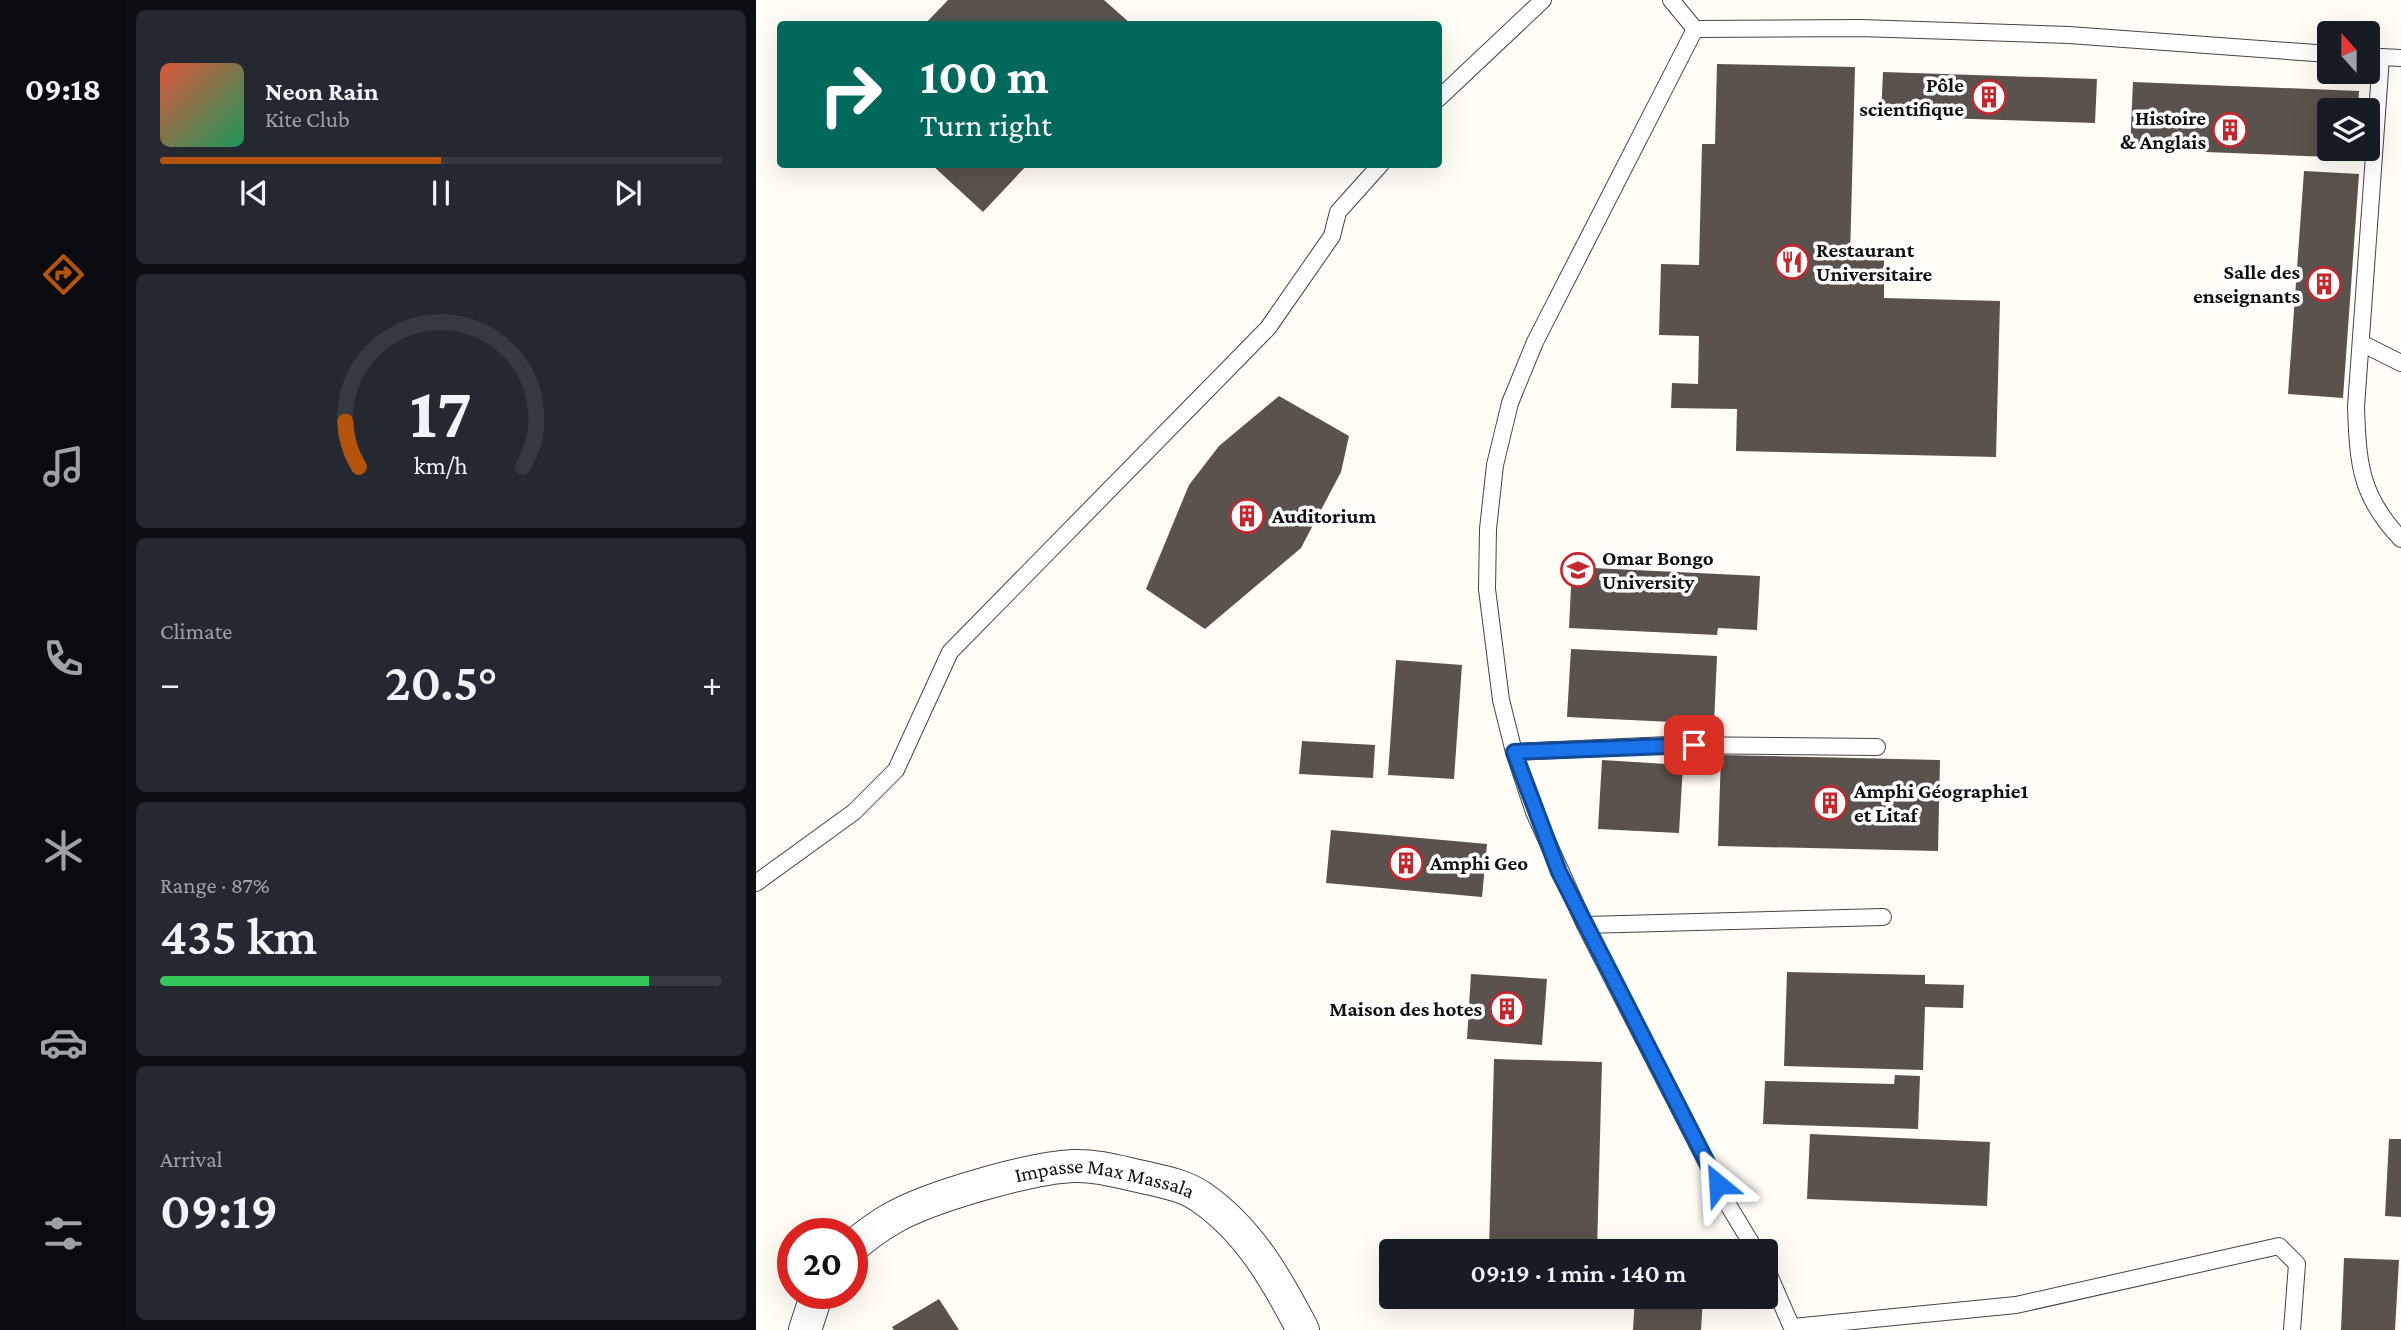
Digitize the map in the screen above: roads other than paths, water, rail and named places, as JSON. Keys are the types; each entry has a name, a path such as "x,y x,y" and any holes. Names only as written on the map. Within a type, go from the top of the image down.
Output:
{"street":[{"name":"Impasse Max Massala","path":"868,1235 892,1218 950,1196 1047,1169 1076,1166 1103,1169 1173,1184 1198,1195 1222,1212 1257,1252 1303,1330"},
{"path":"805,1330 812,1309"}],"lane":[{"path":"1442,95 1543,0"},
{"path":"1671,0 1695,29"},
{"path":"1695,29 1860,28 2069,36 2317,53"},
{"path":"1695,29 1535,342 1510,403 1495,465 1488,529 1487,589 1492,646 1514,752 1559,872 1730,1208 1749,1239"},
{"path":"2380,57 2401,58"},
{"path":"2373,84 2357,452 2367,493 2401,539"},
{"path":"756,883 854,813 896,770 950,652 1268,328 1332,236 1338,212 1377,168"},
{"path":"2361,343 2401,363"},
{"path":"1514,752 1668,745 1877,747"},
{"path":"1585,925 1883,917"},
{"path":"1778,1295 1793,1328 2016,1305 2279,1246 2297,1264 2292,1330"}],"place":[{"name":"Pôle scientifique","path":"1989,97"},
{"name":"Histoire & Anglais","path":"2230,130"},
{"name":"Restaurant Universitaire","path":"1792,262"},
{"name":"Salle des enseignants","path":"2324,284"},
{"name":"Auditorium","path":"1247,516"},
{"name":"Omar Bongo University","path":"1578,570"},
{"name":"Amphi Géographie1 et Litaf","path":"1830,803"},
{"name":"Amphi Geo","path":"1406,863"},
{"name":"Maison des hotes","path":"1507,1009"}]}
